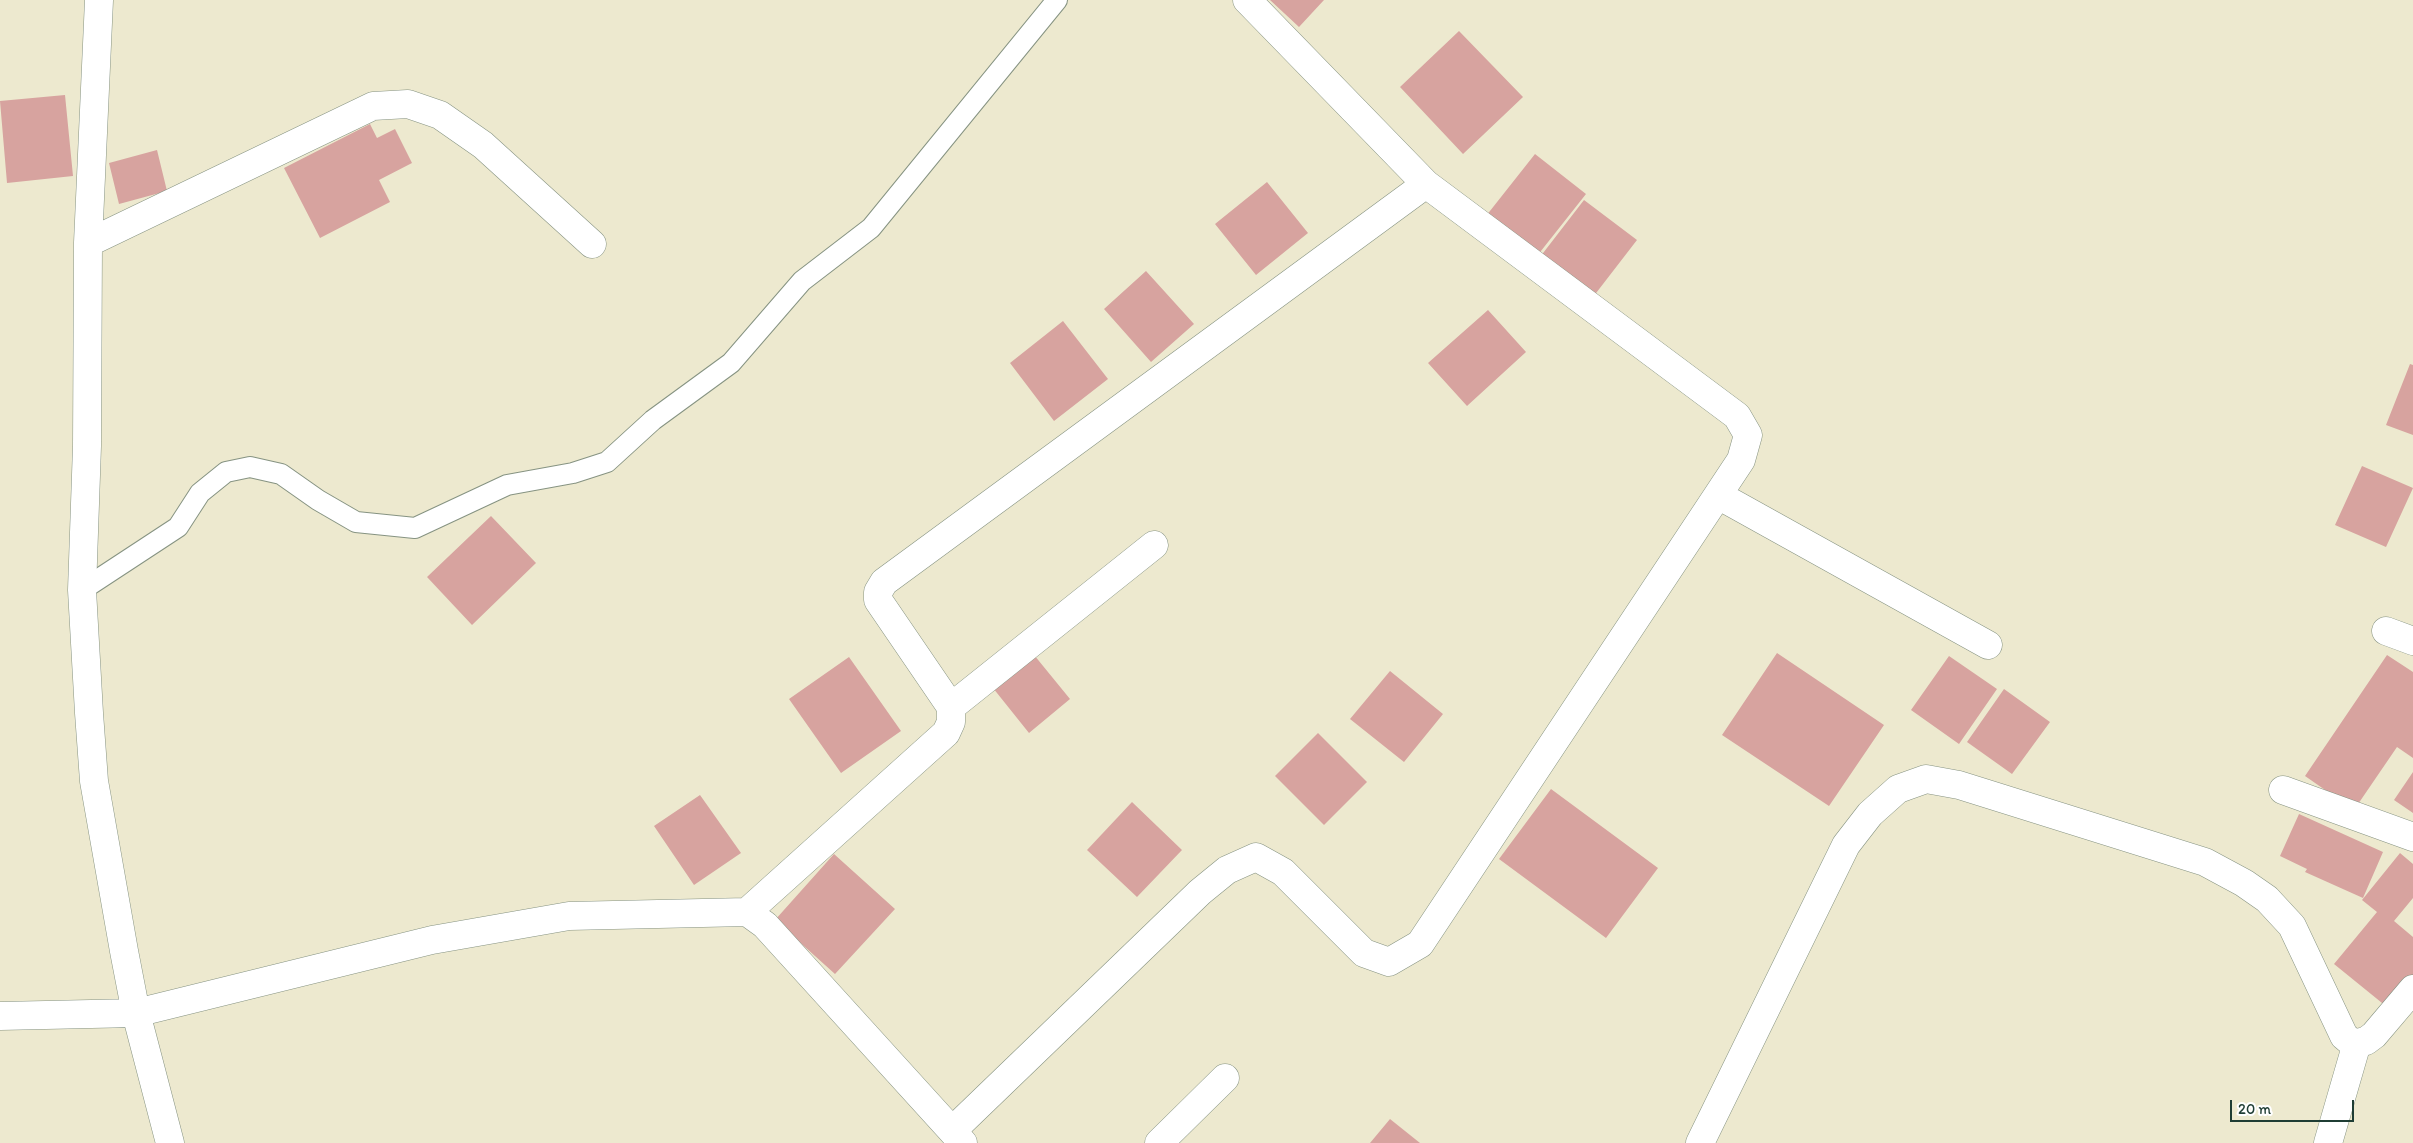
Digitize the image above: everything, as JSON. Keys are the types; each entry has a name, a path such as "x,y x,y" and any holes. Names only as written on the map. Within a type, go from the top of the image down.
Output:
{"street":[{"path":"0,1016 136,1013 432,940 569,916 747,912 765,925 958,1136 1200,892 1227,870 1256,857 1283,872 1364,953 1389,962 1420,944 1741,460 1748,435 1737,416 1426,184 1247,0"},
{"path":"104,4 88,243 87,446 82,590 94,781 136,1013 170,1143"},
{"path":"88,243 373,106 408,104 440,115 483,145 592,244"},
{"path":"747,912 946,734 951,722 951,707 878,600 878,592 884,582 1426,184"},
{"path":"1718,495 1988,645"},
{"path":"951,707 1154,545"},
{"path":"2386,631 2413,641"},
{"path":"1700,1143 1846,845 1870,814 1898,789 1926,779 1959,785 2205,862 2244,883 2266,899 2292,926 2344,1036 2350,1042 2366,1041 2374,1035 2413,989"},
{"path":"2284,790 2413,837"},
{"path":"2328,1143 2357,1043"},
{"path":"1159,1143 1225,1078"}],"lane":[{"path":"82,590 178,527 200,493 226,472 250,467 281,474 318,500 356,522 414,528 507,485 573,473 607,462 652,420 731,364 802,281 871,228 1057,0"}],"building":[{"path":"1270,0 1324,0 1299,27"},
{"path":"1459,31 1523,97 1463,154 1400,87"},
{"path":"65,95 73,176 7,183 0,101"},
{"path":"370,124 377,138 395,129 412,163 379,180 390,202 320,238 284,168"},
{"path":"157,150 167,191 119,204 109,163"},
{"path":"1535,154 1586,194 1537,256 1486,216"},
{"path":"1267,182 1308,233 1256,275 1215,224"},
{"path":"1584,200 1637,240 1593,297 1540,257"},
{"path":"1146,271 1194,324 1151,362 1104,309"},
{"path":"1488,310 1526,352 1467,406 1428,363"},
{"path":"1063,321 1108,379 1054,421 1010,363"},
{"path":"2410,364 2413,365 2413,435 2386,425"},
{"path":"2362,466 2413,488 2386,547 2335,525"},
{"path":"491,516 536,563 472,625 427,577"},
{"path":"1030,650 1070,699 1029,733 989,683"},
{"path":"1777,653 1884,725 1829,806 1722,735"},
{"path":"2387,655 2413,672 2413,758 2397,747 2354,810 2305,776"},
{"path":"1949,656 1997,689 1959,744 1911,710"},
{"path":"849,657 901,731 841,773 789,699"},
{"path":"1390,671 1443,714 1404,762 1350,719"},
{"path":"2004,689 2050,722 2012,774 1967,742"},
{"path":"1318,733 1367,782 1324,825 1275,776"},
{"path":"2413,772 2413,813 2394,800"},
{"path":"1551,789 1658,868 1606,938 1499,859"},
{"path":"700,795 741,853 694,885 654,826"},
{"path":"1132,802 1182,850 1137,897 1087,850"},
{"path":"2299,814 2383,852 2363,898 2305,872 2307,869 2280,856"},
{"path":"2400,853 2413,864 2413,898 2394,921 2413,937 2413,976 2387,1007 2334,964 2377,912 2362,900"},
{"path":"834,854 895,909 835,974 775,920"},
{"path":"1390,1119 1420,1143 1370,1143"}]}
